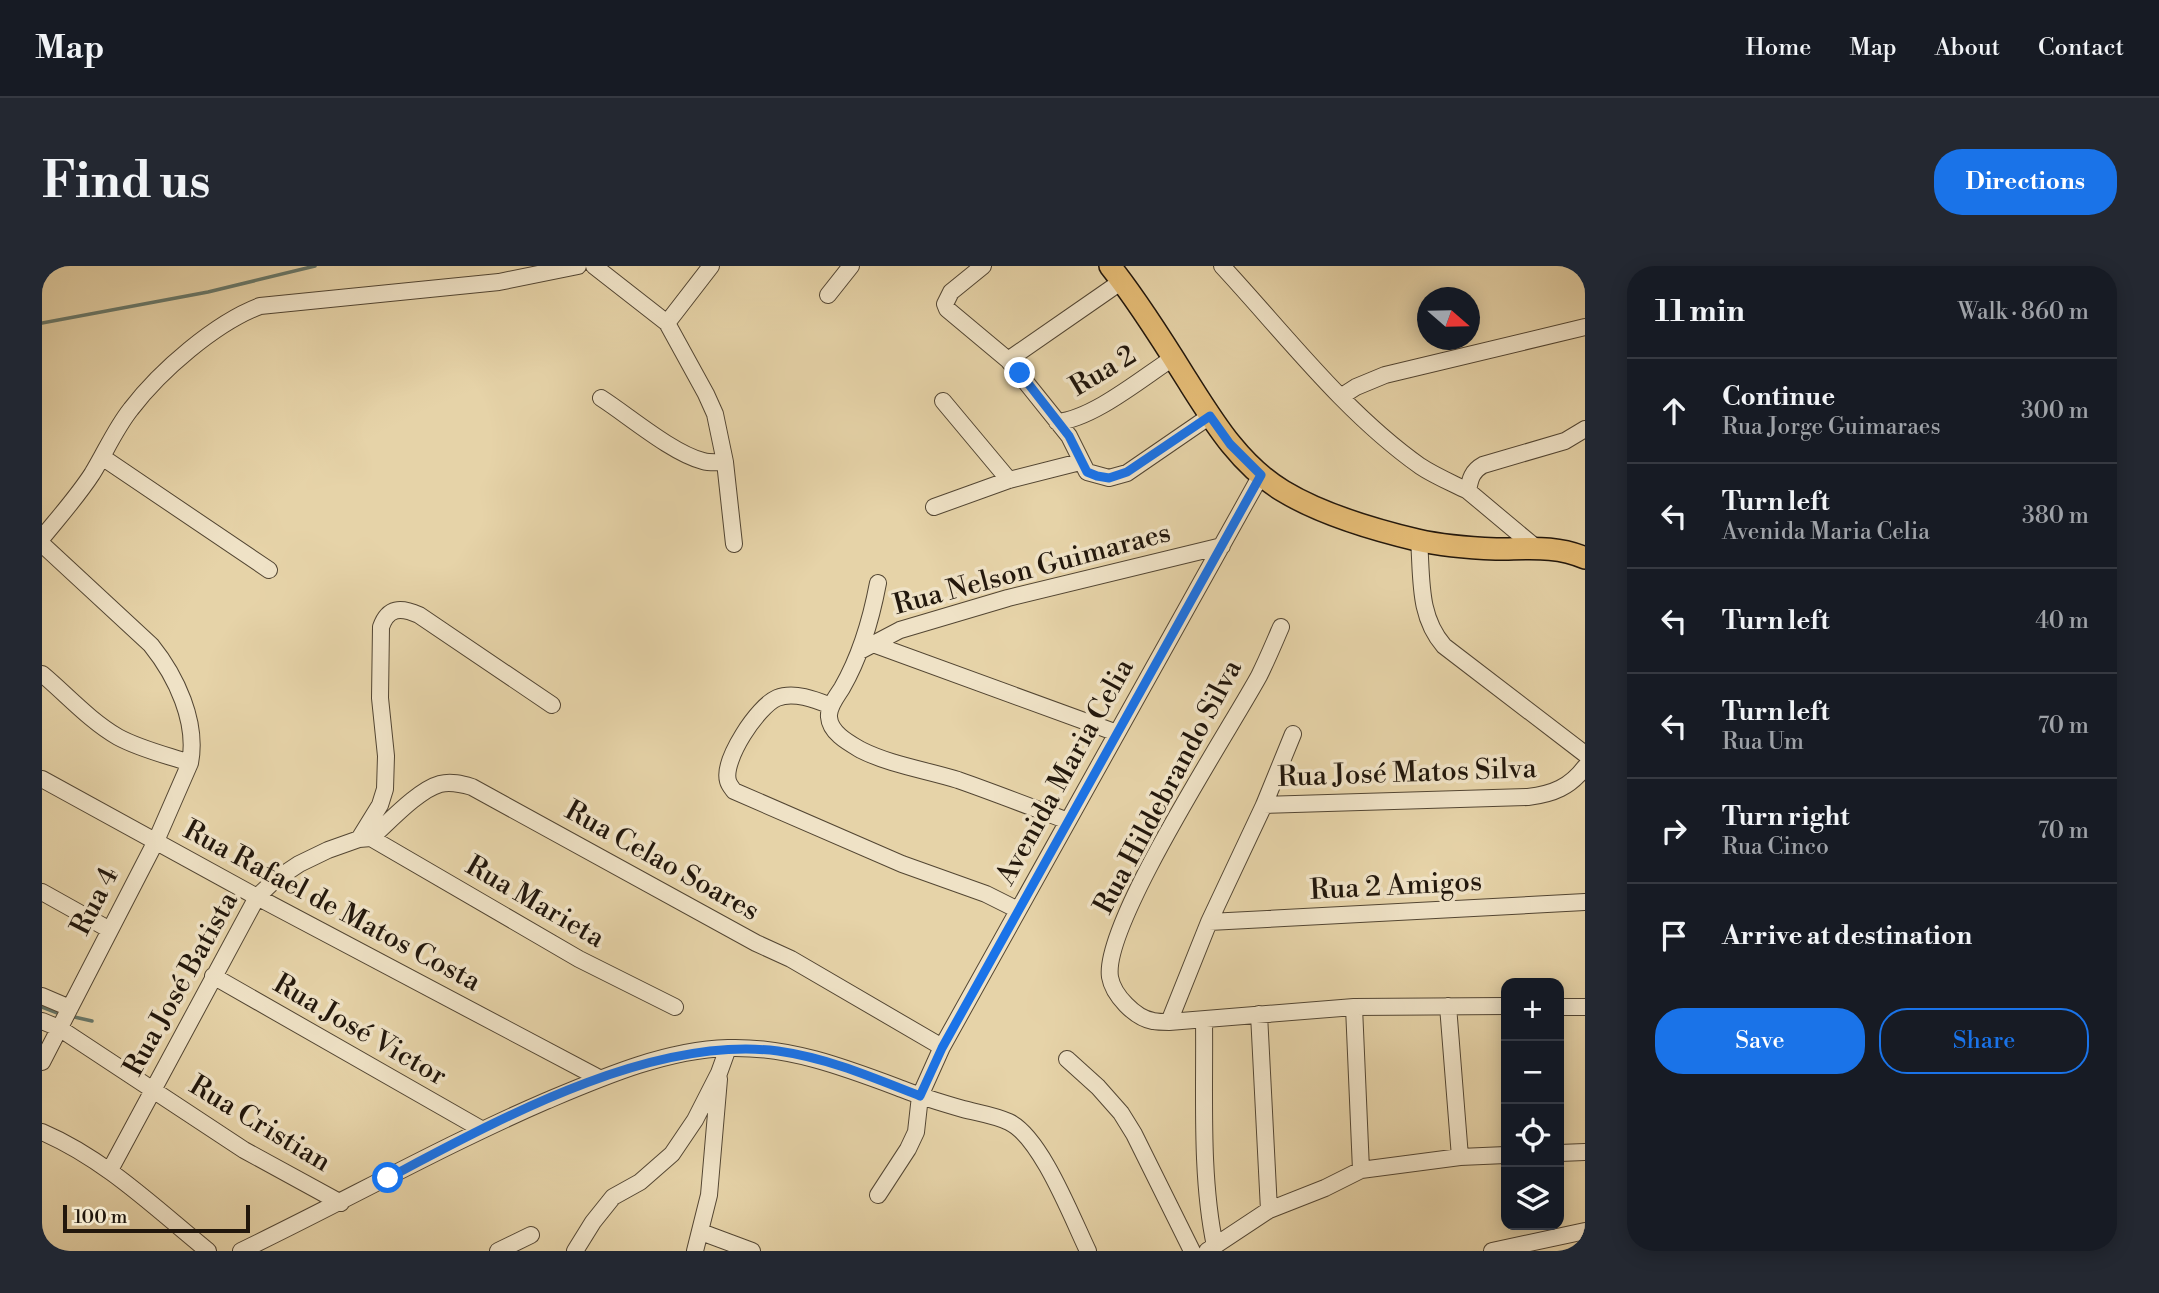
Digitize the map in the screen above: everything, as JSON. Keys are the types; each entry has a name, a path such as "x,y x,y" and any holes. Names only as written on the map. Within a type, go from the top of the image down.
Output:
{"main road":[{"path":"1116,273 1230,444 1261,475 1303,502 1372,527 1419,540 1459,547 1535,547 1585,558"}],"street":[{"path":"42,538 71,503 131,409 155,383 223,324 241,313 260,306 499,282 579,266"},
{"path":"594,266 667,323 693,367 715,414 734,544"},
{"path":"667,323 711,266"},
{"path":"828,295 851,266"},
{"path":"983,266 948,296 945,304 947,309 1008,360 1069,436 1087,472 1109,478 1127,472 1210,416"},
{"path":"1225,266 1342,396 1413,460 1468,491 1535,547"},
{"path":"1008,360 1116,273"},
{"path":"1342,396 1385,375 1585,327"},
{"name":"Rua 2","path":"1057,422 1089,413 1173,358"},
{"path":"601,398 672,446 699,460 709,463 724,462"},
{"path":"943,401 1009,480"},
{"path":"1468,491 1475,470 1483,465 1565,441 1585,429"},
{"path":"102,457 269,570"},
{"path":"934,507 1009,480 1080,462"},
{"name":"Avenida Maria Celia","path":"877,1195 908,1149 916,1132 920,1096 942,1048 1261,475"},
{"path":"1419,540 1424,610 1435,635 1444,646 1585,754"},
{"path":"42,544 151,645 164,661 183,704 191,733 190,763 118,737 42,674"},
{"name":"Rua Nelson Guimaraes","path":"866,647 900,630 1007,598 1222,546"},
{"path":"878,583 866,647 831,706 829,716 837,733 863,751 958,780 1068,821"},
{"path":"365,838 385,789 386,756 380,698 380,651 381,628 390,611 398,608 419,615 552,705"},
{"name":"Rua Hildebrando Silva","path":"1281,627 1260,673 1139,889 1113,949 1110,977 1119,995 1139,1015 1152,1021 1169,1022 1354,1007 1501,1006"},
{"path":"866,647 1117,733"},
{"path":"831,706 789,696 776,698 764,707 753,719 730,764 728,781 734,791 902,864 986,894 1018,910"},
{"name":"Rua José Matos Silva","path":"1169,1022 1209,922 1264,805 1293,734"},
{"name":"Rua 4","path":"42,1062 156,841 190,763"},
{"name":"Rua José Matos Silva","path":"1264,805 1528,797 1560,790 1573,781 1585,767"},
{"name":"Rua Rafael de Matos Costa","path":"42,779 257,897 599,1078"},
{"name":"Rua Celao Soares","path":"365,838 425,790 437,784 459,783 472,787 756,943 791,959 942,1048"},
{"name":"Rua José Batista","path":"110,1170 257,897 275,880 299,864 328,850 365,838"},
{"name":"Rua Marieta","path":"365,838 579,959 675,1007"},
{"path":"42,892 110,930"},
{"name":"Rua 2 Amigos","path":"1209,922 1585,902"},
{"name":"Rua José Victor","path":"213,976 481,1129"},
{"path":"42,996 69,1009"},
{"path":"1448,1006 1460,1157"},
{"path":"1354,1007 1361,1170"},
{"path":"1564,1007 1585,1007"},
{"path":"1259,1014 1269,1210"},
{"path":"1204,1020 1211,1248"},
{"name":"Rua Cristian","path":"42,1021 59,1027 244,1150 341,1203"},
{"path":"575,1251 613,1197 640,1182 672,1154 695,1120 719,1073 728,1048"},
{"path":"241,1251 341,1203 481,1129 599,1078 681,1055 728,1048 778,1051 823,1060 920,1096 1011,1123 1027,1135 1038,1151 1088,1251"},
{"path":"1067,1059 1098,1087 1121,1113 1192,1251"},
{"path":"695,1251 709,1195 719,1073"},
{"path":"42,1132 64,1141 110,1170 208,1251"},
{"path":"1564,1153 1585,1152"},
{"path":"1211,1248 1269,1210 1325,1188 1361,1170 1460,1157 1501,1155"},
{"path":"1183,1234 1210,1221"},
{"path":"1492,1251 1585,1231"},
{"path":"701,1232 752,1251"},
{"path":"498,1251 531,1235"}],"waterway":[{"path":"42,323 208,292 315,266"},
{"path":"42,1007 62,1015"},
{"path":"70,1016 92,1021"}],"route":[{"path":"388,1178 481,1129 599,1078 681,1055 728,1048 778,1051 823,1060 920,1096 942,1048 1261,475 1230,444 1210,416 1127,472 1109,478 1087,472 1069,436 1020,373"}]}
